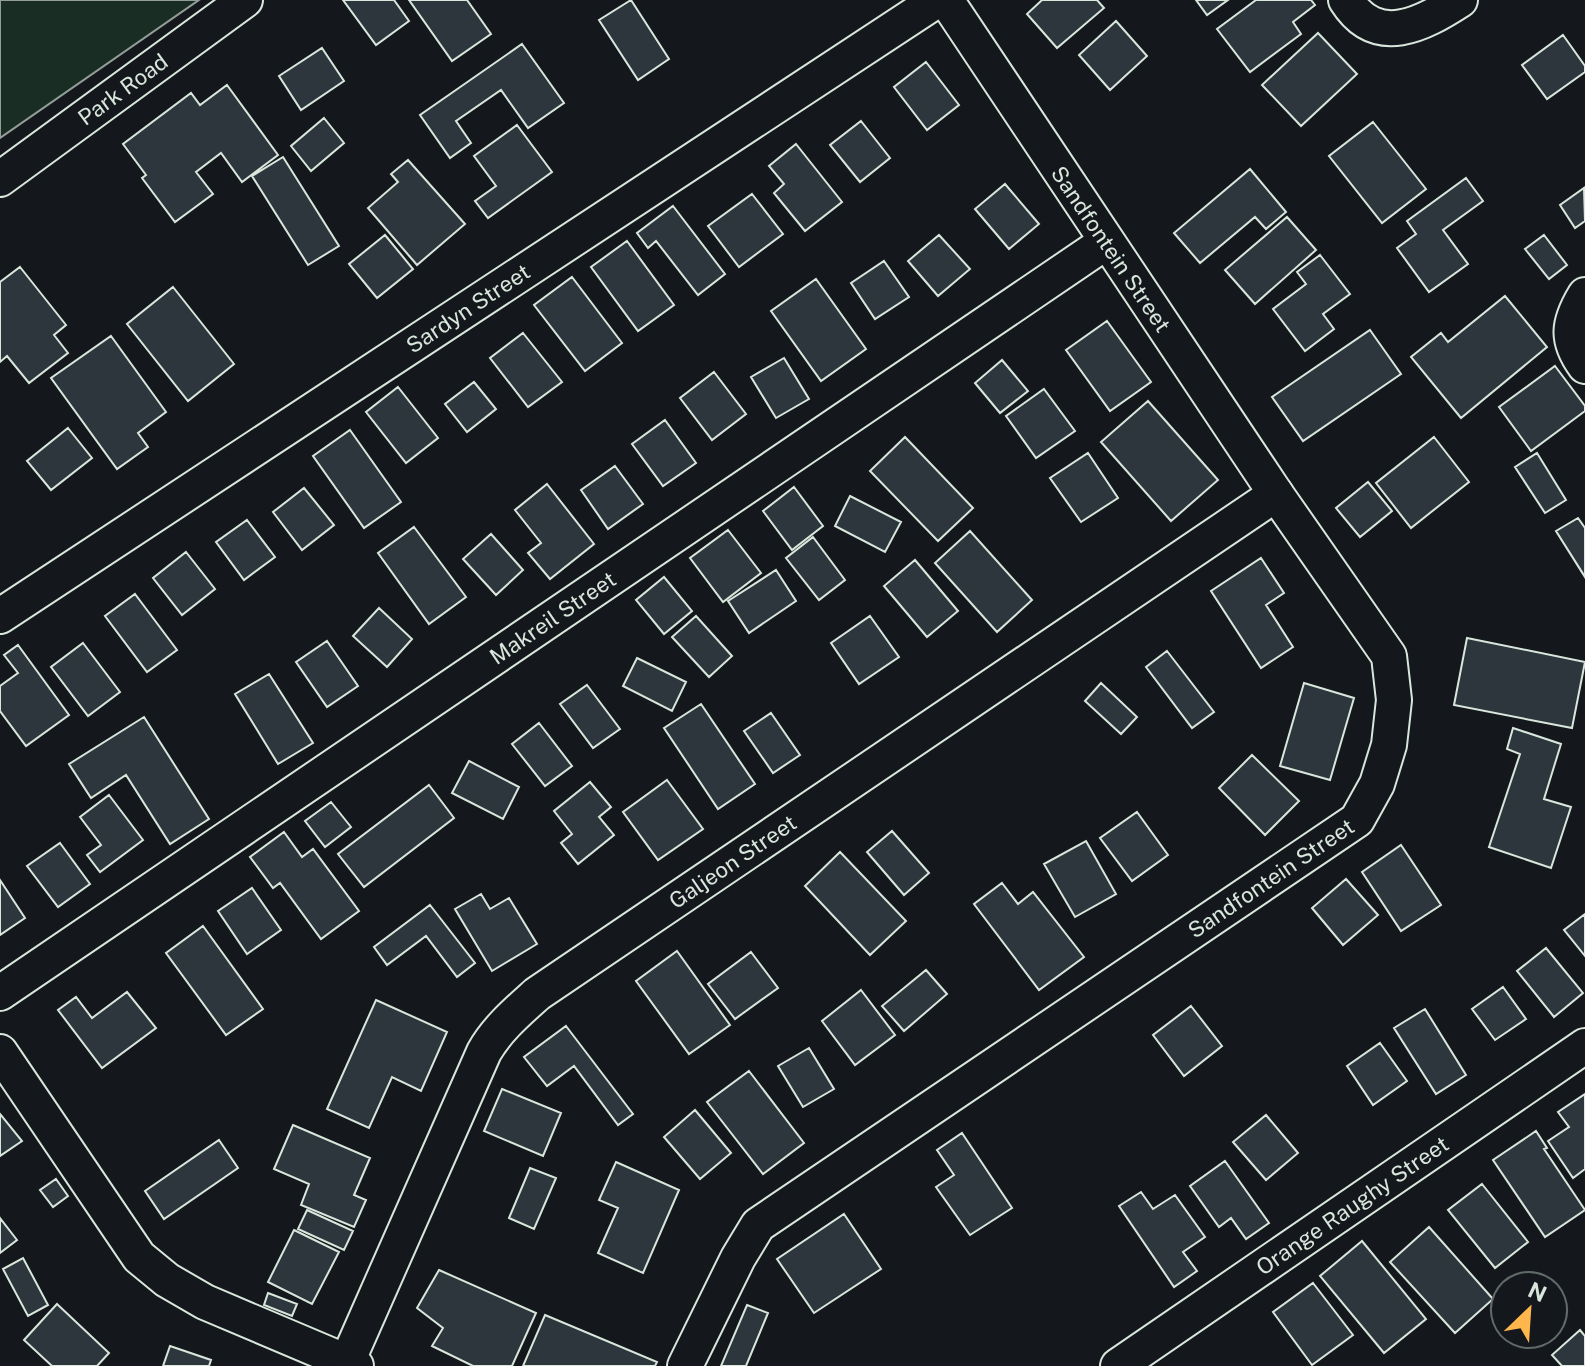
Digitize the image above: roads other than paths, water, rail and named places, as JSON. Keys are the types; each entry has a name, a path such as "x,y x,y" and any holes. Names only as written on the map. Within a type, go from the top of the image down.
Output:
{"street":[{"name":"Park Road","path":"0,179 245,0"},
{"name":"Sardyn Street","path":"0,616 937,0"},
{"name":"Sandfontein Street","path":"685,1366 738,1258 758,1225 1357,820 1377,784 1389,745 1394,700 1389,656 1276,494 946,0"},
{"path":"1346,0 1366,20 1382,27 1396,28 1409,28 1430,20 1460,0"},
{"name":"Makreil Street","path":"0,993 1106,242"},
{"path":"1585,295 1571,326 1571,347 1585,366"},
{"name":"Galjeon Street","path":"352,1364 484,1052 492,1037 518,1011 537,994 1276,494"},
{"name":"Orange Raughy Street","path":"1118,1366 1585,1046"},
{"path":"0,1052 139,1257 167,1280 205,1302 352,1364"}]}
